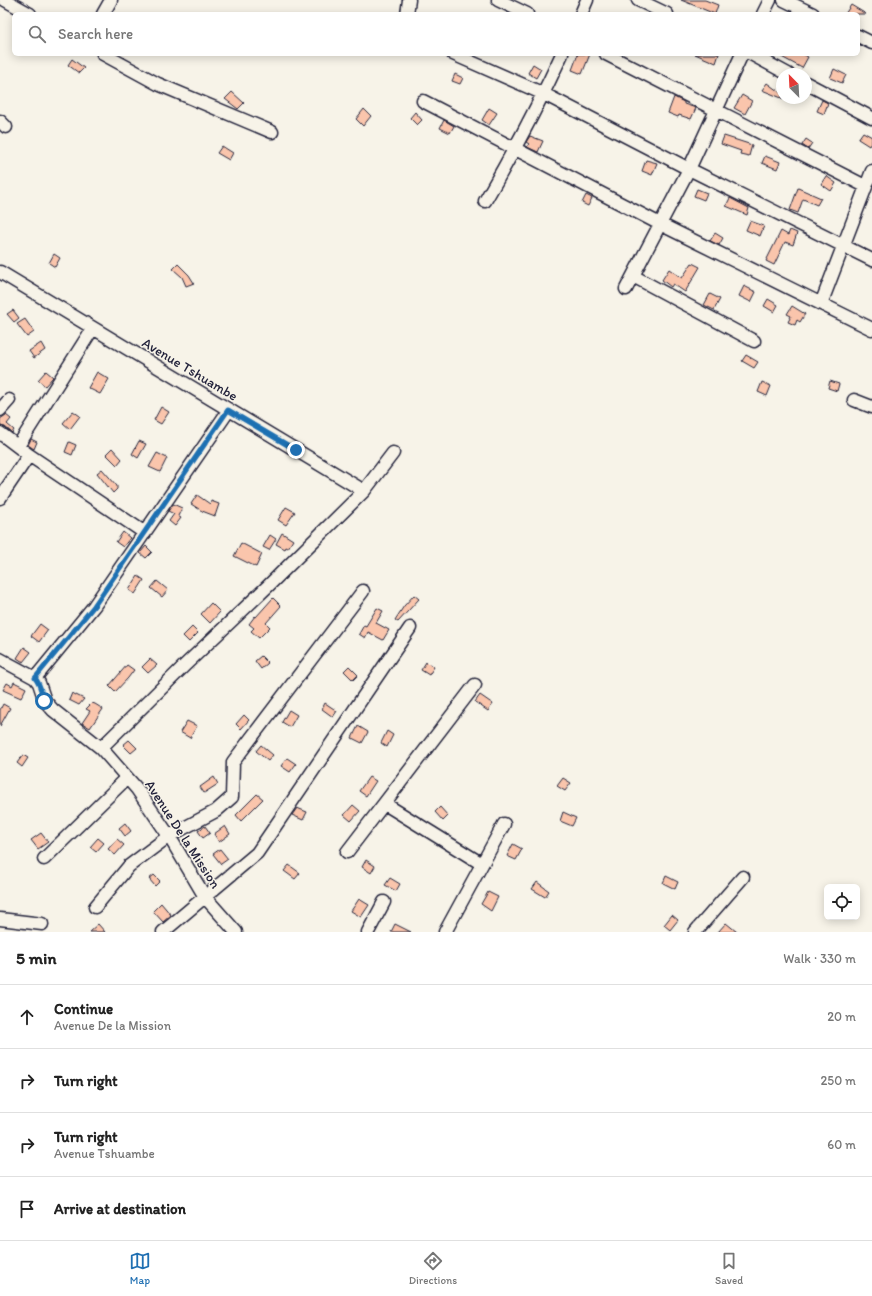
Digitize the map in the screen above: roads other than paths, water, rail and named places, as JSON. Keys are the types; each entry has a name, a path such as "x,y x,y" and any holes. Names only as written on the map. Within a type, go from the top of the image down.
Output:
{"street":[{"path":"5,0 26,12"},
{"path":"104,12 111,0"},
{"path":"407,12 409,0"},
{"path":"498,0 523,12"},
{"path":"582,12 587,0"},
{"path":"638,0 663,12"},
{"path":"764,12 770,0"},
{"path":"784,0 809,12"},
{"path":"860,37 872,43"},
{"path":"107,56 158,84 272,132"},
{"path":"458,56 544,94 689,169 872,260"},
{"path":"485,201 544,94 561,56"},
{"path":"610,56 715,111 865,186"},
{"path":"626,289 689,169 741,56"},
{"path":"754,56 777,68"},
{"path":"812,86 872,118"},
{"path":"423,100 660,224 872,329"},
{"path":"821,304 872,171"},
{"name":"Avenue Tshuambe","path":"0,272 364,491"},
{"path":"633,276 754,341"},
{"path":"18,446 93,328"},
{"path":"0,410 9,400"},
{"path":"854,400 872,407"},
{"path":"0,659 35,678 94,606 228,410"},
{"path":"0,433 145,533"},
{"path":"101,748 364,491 393,453"},
{"path":"0,498 29,454"},
{"path":"95,907 128,866 169,836 216,811 232,797 233,762 363,592"},
{"path":"163,932 257,853 410,628"},
{"name":"Avenue De la Mission","path":"35,678 42,688 44,701 53,710 101,748 137,789 169,836 205,897 236,932"},
{"path":"347,852 475,685"},
{"path":"44,860 127,778"},
{"path":"385,804 482,864"},
{"path":"445,932 504,824"},
{"path":"695,932 743,877"},
{"path":"368,932 384,902"},
{"path":"0,919 42,924"}]}
